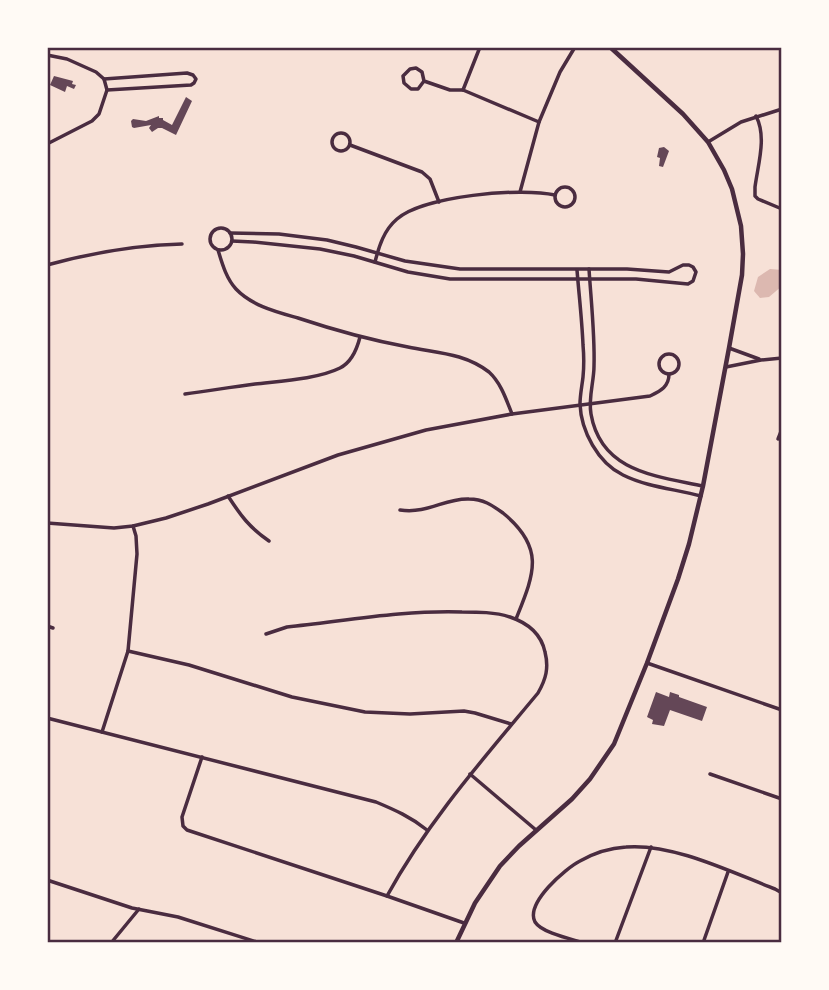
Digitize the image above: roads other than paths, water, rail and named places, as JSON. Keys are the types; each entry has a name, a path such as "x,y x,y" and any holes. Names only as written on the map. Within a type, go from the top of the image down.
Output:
{"street":[{"path":"463,90 480,47"},
{"path":"520,193 539,122 575,47"},
{"path":"456,943 479,895 500,866 590,779 614,744 626,717 678,579 701,496 742,275 741,226 732,189 708,142 683,114 610,47"},
{"path":"47,55 67,59 104,79 187,73 196,79 191,85 107,90"},
{"path":"416,68 422,72 424,81 418,89 411,89 404,83 403,76 410,69 416,68"},
{"path":"47,144 92,121 99,114 107,90 104,79"},
{"path":"424,81 450,90 463,90 539,122"},
{"path":"708,142 756,116 782,108"},
{"path":"756,116 761,124 762,136 755,196 782,209"},
{"path":"337,133 344,133 350,137 350,145 346,150 338,151 333,146 332,139 337,133"},
{"path":"350,145 422,172 430,179 439,202"},
{"path":"566,187 570,188 575,196 572,205 562,207 555,195 566,187"},
{"path":"375,262 383,237 390,226 417,207 472,196 520,193 555,195"},
{"path":"232,242 320,248 408,272 450,279 636,279 691,284 696,276 693,267 683,265 668,272 627,269 460,269 405,261 327,240 279,234 230,233 222,229 212,234 210,242 218,250 225,272 236,289 247,298 263,307 360,337 453,354 476,364 498,382 512,414"},
{"path":"218,250 228,248 232,242 230,233"},
{"path":"47,265 109,251 156,244 183,244"},
{"path":"577,269 583,345 580,405 589,439 597,453 621,475 701,496"},
{"path":"589,269 594,366 590,404 596,431 605,447 622,463 654,476 703,486"},
{"path":"185,394 290,380 341,368 350,360 360,337"},
{"path":"729,348 761,360"},
{"path":"670,354 677,358 679,365 676,372 669,374 662,371 659,364 663,357 670,354"},
{"path":"726,367 782,358"},
{"path":"47,523 133,526 166,518 338,455 426,430 512,414 650,396 666,385 669,374"},
{"path":"778,439 782,429"},
{"path":"228,496 241,517 269,541"},
{"path":"400,510 414,512 459,499 470,499 491,504 508,518 525,535 533,560 531,576 516,619"},
{"path":"101,732 128,651 137,554 133,526"},
{"path":"266,634 287,627 427,612 482,612 516,619 533,628 540,637 546,653 547,669 543,685 427,830 387,896"},
{"path":"128,651 189,665 292,698 365,712 410,714 464,711 512,724"},
{"path":"647,663 782,710"},
{"path":"47,718 376,802 414,819 427,830"},
{"path":"202,757 182,817 183,826 187,830 464,923"},
{"path":"470,774 536,830"},
{"path":"710,774 782,799"},
{"path":"615,943 650,847"},
{"path":"584,943 543,929 536,923 533,915 535,906 566,870 589,856 614,848 650,847 680,854 782,893"},
{"path":"703,943 728,871"},
{"path":"47,880 260,943"},
{"path":"111,943 139,909"}]}
